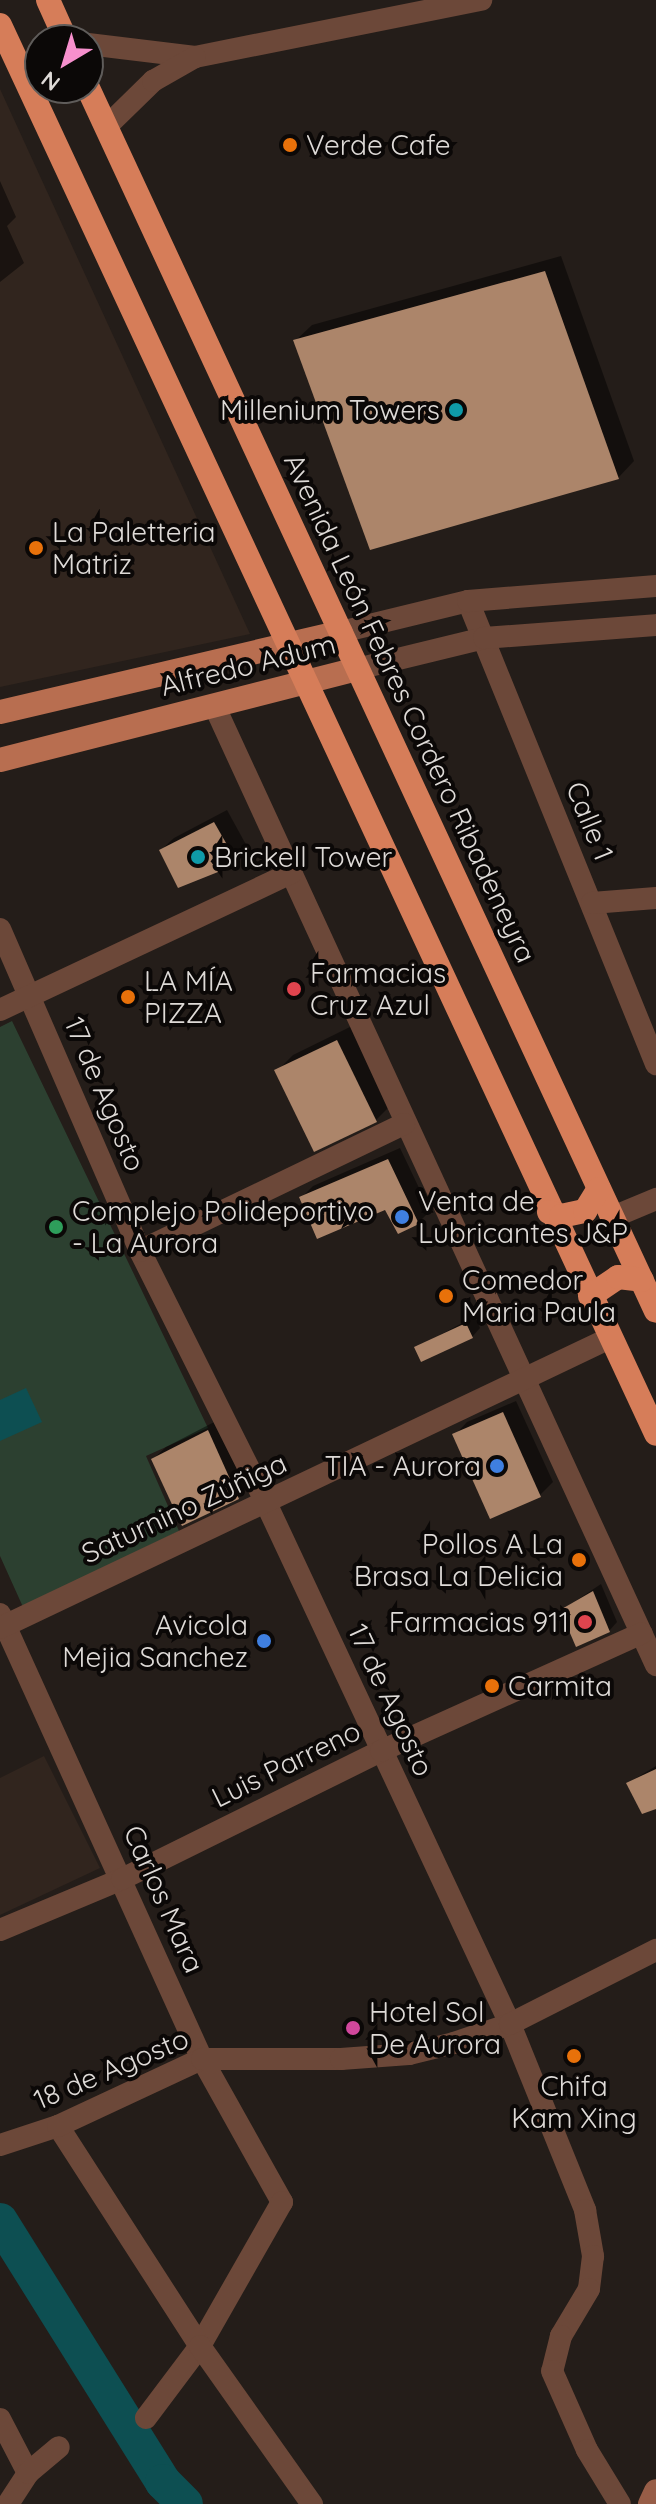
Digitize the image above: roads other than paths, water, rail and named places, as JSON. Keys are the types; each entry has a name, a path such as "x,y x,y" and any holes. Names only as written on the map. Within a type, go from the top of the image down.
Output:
{"highway":[{"path":"48,0 63,24"},
{"path":"0,25 290,646 549,1212 656,1434"},
{"name":"Avenida León Febres Cordero Ribadeneyra","path":"95,104 656,1311"},
{"path":"549,1212 561,1216 585,1211 599,1189"},
{"path":"590,1296 618,1277 642,1280"}],"main road":[{"name":"Alfredo Adum","path":"0,712 341,632"},
{"name":"Alfredo Adum","path":"0,760 357,669"}],"street":[{"path":"106,127 153,81 195,57 481,0"},
{"path":"104,44 195,57"},
{"name":"Alfredo Adum","path":"341,632 468,601 656,586"},
{"path":"628,587 632,626"},
{"name":"Calle 1","path":"468,601 656,1064"},
{"name":"Alfredo Adum","path":"357,669 484,638 656,625"},
{"path":"214,705 404,1124 656,1665"},
{"path":"0,1010 291,873"},
{"path":"592,903 656,898"},
{"name":"17 de Agosto","path":"0,929 140,1251 266,1503 510,2024 585,2210 593,2256 589,2289 561,2336 552,2371 587,2450 620,2504"},
{"path":"140,1251 404,1124"},
{"path":"613,1217 656,1199"},
{"name":"Saturnino Zúñiga","path":"2,1623 266,1503 610,1338"},
{"name":"Carlos Mara","path":"2,1623 202,2059 282,2202 200,2346"},
{"name":"Luis Parreno","path":"0,1930 122,1879 381,1751 642,1633"},
{"name":"18 de Agosto","path":"0,2145 58,2126 202,2059 262,2063 409,2054 510,2024 656,1950"},
{"path":"58,2126 200,2346 312,2504"},
{"path":"146,2418 200,2346"},
{"path":"0,2419 28,2473"},
{"path":"8,2504 28,2473 59,2447"},
{"path":"650,2504 656,2491"}],"water":[{"path":"26,1388 42,1422 0,1441 0,1400"}],"waterway":[{"path":"0,2221 163,2482 185,2504"}],"place":[{"name":"Verde Cafe","path":"290,145"},
{"name":"Millenium Towers","path":"456,410"},
{"name":"La Paletteria Matriz","path":"36,548"},
{"name":"Brickell Tower","path":"198,857"},
{"name":"Farmacias Cruz Azul","path":"294,989"},
{"name":"LA MÍA PIZZA","path":"128,997"},
{"name":"Venta de Lubricantes J&P","path":"402,1217"},
{"name":"Complejo Polideportivo - La Aurora","path":"56,1227"},
{"name":"Comedor Maria Paula","path":"446,1296"},
{"name":"TIA - Aurora","path":"497,1466"},
{"name":"Pollos A La Brasa La Delicia","path":"579,1560"},
{"name":"Farmacias 911","path":"585,1622"},
{"name":"Avicola Mejia Sanchez","path":"264,1641"},
{"name":"Carmita","path":"492,1686"},
{"name":"Hotel Sol De Aurora","path":"353,2028"},
{"name":"Chifa Kam Xing","path":"574,2056"}]}
